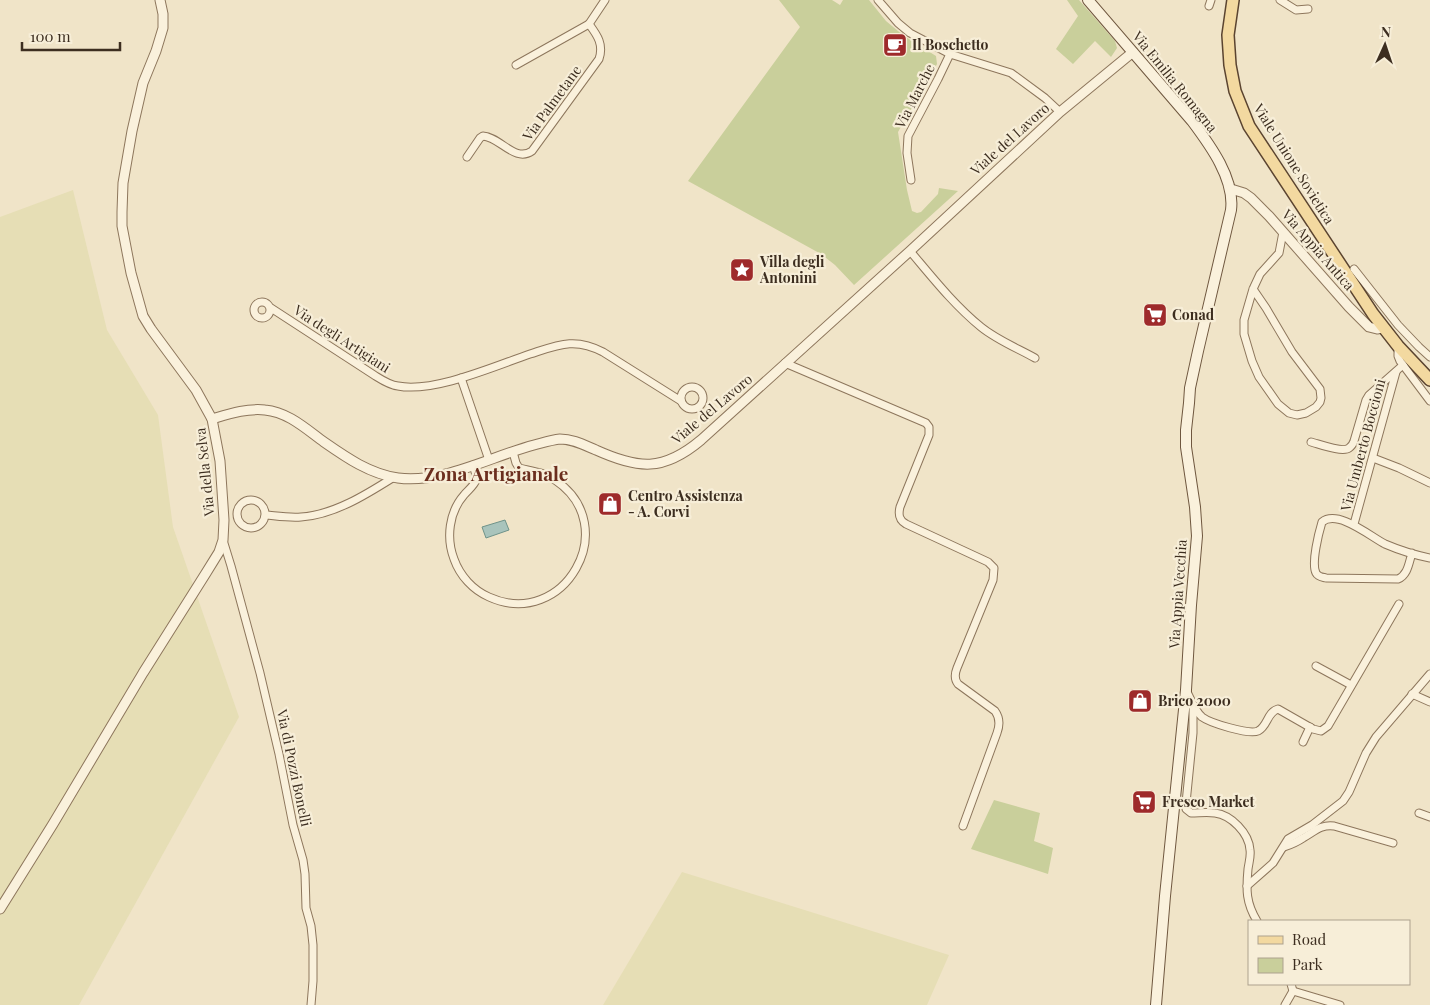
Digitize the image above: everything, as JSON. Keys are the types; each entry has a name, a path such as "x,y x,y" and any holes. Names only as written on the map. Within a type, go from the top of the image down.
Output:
{"main road":[{"name":"Via Emilia Romagna","path":"1088,0 1182,108 1203,136 1231,189"},
{"name":"Viale Unione Sovietica","path":"1233,0 1228,26 1229,55 1233,83 1243,113 1257,139 1352,270 1382,328 1430,380"},
{"name":"Via Appia Vecchia","path":"1156,1005 1164,896 1186,690 1190,606 1197,536 1195,507 1186,447 1186,430 1190,388 1231,210 1231,189"}],"street":[{"name":"Via della Selva","path":"0,909 143,673 210,567 219,552 223,540 224,520 220,461 212,419 196,390 144,319 131,273 122,226 124,182 133,124 143,82 163,28 160,0"},
{"path":"516,65 589,24 605,0"},
{"path":"878,0 894,20 906,30 950,54 1013,74 1060,112"},
{"path":"1280,0 1296,10 1308,9"},
{"name":"Via Palmetane","path":"467,157 483,136 489,137 519,154 527,154 532,151 599,59 601,43 589,24"},
{"name":"Viale del Lavoro","path":"212,419 252,410 280,413 356,463 377,473 412,479 433,477 550,441 564,439 578,442 614,458 632,463 650,464 666,461 698,443 1060,112 1133,52"},
{"name":"Via Marche","path":"911,180 907,153 908,136 942,73 950,54"},
{"name":"Via Appia Antica","path":"1231,189 1244,193 1251,198 1369,327 1377,330 1382,328"},
{"path":"1253,289 1292,352 1320,389 1320,402 1306,413 1294,415 1284,410 1265,386 1246,343 1244,329 1244,320 1253,289 1260,274 1279,253 1283,232"},
{"path":"910,251 977,324 992,335 1035,358"},
{"path":"1352,270 1398,325 1418,347 1430,356"},
{"name":"Via degli Artigiani","path":"270,308 388,384 404,387 423,387 460,378 558,345 576,343 590,346 603,352 681,401"},
{"path":"1398,346 1398,358 1430,400"},
{"path":"785,363 926,423 929,427 929,435 899,510 900,519 906,524 988,562 994,568 993,580 955,675 955,680 958,684 996,712 999,725 963,826"},
{"path":"1311,442 1346,450 1351,447 1368,397 1403,365"},
{"name":"Via Umberto Boccioni","path":"1354,524 1396,372"},
{"path":"460,378 489,460"},
{"path":"473,465 476,481 457,504 451,521 450,542 456,564 470,584 481,593 492,598 514,603 527,603 538,600 558,590 569,580 575,571 584,550 584,523 578,506 566,489 556,480 545,474 519,468 513,452"},
{"path":"1373,458 1430,483"},
{"path":"266,515 294,517 319,514 359,499 394,477"},
{"path":"255,500 263,506 266,515 260,526 248,528 238,521 237,512 241,503 255,500"},
{"path":"1412,554 1402,578 1320,577 1315,570 1316,550 1321,525 1326,519 1333,518 1354,524 1383,543 1412,554 1430,558"},
{"name":"Via di Pozzi Bonelli","path":"223,540 260,673 293,825 303,860 306,904 313,944 311,1005"},
{"path":"1186,690 1198,713 1207,720 1254,732 1263,727 1272,711 1278,709 1310,727 1319,731 1323,730 1327,728 1399,604"},
{"path":"1316,666 1351,685"},
{"path":"1247,886 1273,863 1290,838 1329,812 1345,798 1379,732 1430,674"},
{"path":"1412,694 1430,702"},
{"path":"1193,704 1193,733 1186,809 1191,813 1214,812 1223,815 1233,821 1248,840 1251,851 1247,886 1249,906 1256,920"},
{"path":"1303,742 1310,727"},
{"path":"1419,813 1430,817"},
{"path":"1282,848 1320,827 1328,825 1393,843"},
{"path":"1285,1005 1292,987 1340,1005"}],"shaded area":[{"path":"73,190 107,330 158,415 173,527 239,717 79,1005 0,1005 0,217"},
{"path":"682,872 949,955 927,1005 603,1005"}],"green space":[{"path":"779,0 832,0 840,5 843,0 869,0 886,21 904,36 936,56 937,64 898,132 907,190 912,211 917,213 921,212 938,194 939,188 958,191 854,285 835,265 821,254 688,181 800,27"},
{"path":"1067,0 1079,0 1115,41 1117,48 1111,57 1095,41 1073,64 1056,49 1078,16"},
{"path":"994,800 1040,813 1034,841 1053,848 1048,874 971,849"}],"water":[{"path":"505,520 509,530 486,538 482,527"}],"place":[{"name":"Il Boschetto","path":"895,45"},
{"name":"Villa degli Antonini","path":"742,270"},
{"name":"Conad","path":"1155,315"},
{"name":"Centro Assistenza - A. Corvi","path":"610,504"},
{"name":"Brico 2000","path":"1140,701"},
{"name":"Fresco Market","path":"1144,802"}],"district":[{"name":"Zona Artigianale","path":"496,474"}]}
